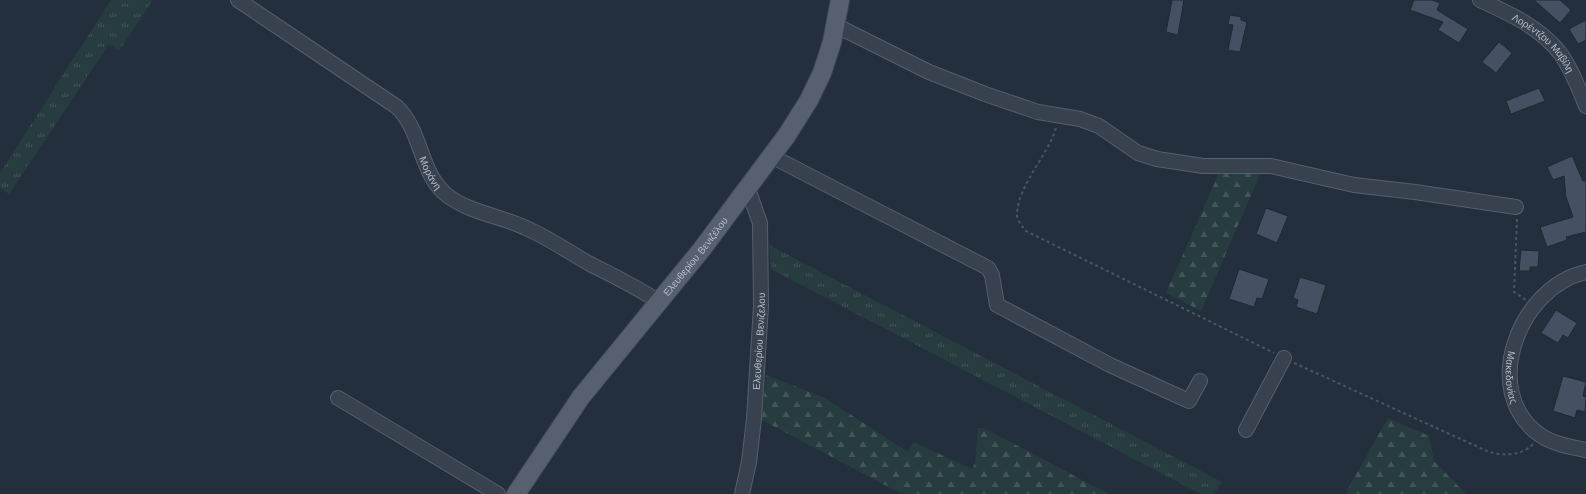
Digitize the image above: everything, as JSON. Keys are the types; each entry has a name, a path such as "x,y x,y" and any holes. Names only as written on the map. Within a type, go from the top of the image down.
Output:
{"main road":[{"name":"Ελευθερίου Βενιζέλου","path":"516,494 581,397 748,190 773,157 799,118 817,85 830,51 835,25 836,1"}],"street":[{"name":"Μοράνη","path":"238,0 397,107 406,117 413,129 430,175 447,195 478,211 526,228 638,288 659,302"},
{"name":"Λορέντζου Μαβίλη","path":"1480,0 1520,19 1541,35 1559,52 1576,81 1586,106"},
{"path":"835,25 929,72 1011,103 1059,117 1080,119 1099,126 1138,153 1157,160 1203,166 1271,166 1354,185 1516,208"},
{"path":"773,157 988,268 992,275 996,305 1110,365 1189,401 1200,381"},
{"name":"Ελευθερίου Βενιζελου","path":"744,493 754,419 761,306 760,223 748,190"},
{"name":"Μακεδονίας","path":"1586,272 1565,279 1535,306 1516,339 1511,357 1510,379 1512,396 1518,410 1527,424 1540,435 1558,444 1586,450"},
{"path":"1246,430 1284,358"},
{"path":"338,398 498,494"}],"path":[{"path":"1059,117 1054,134 1020,200 1016,214 1020,224 1026,231 1324,378 1489,452 1503,455 1518,453 1530,447 1540,435"},
{"path":"1516,208 1517,243 1514,292 1535,306"}],"green space":[{"path":"111,0 153,0 119,51 109,44 9,194 0,188 0,173"},
{"path":"1262,170 1201,311 1166,293 1220,171"},
{"path":"769,245 1222,482 1214,494 1201,494 771,269"},
{"path":"766,375 825,398 908,452 914,442 972,469 975,463 978,428 984,428 1109,494 902,494 762,420"},
{"path":"1388,418 1429,436 1434,461 1466,494 1345,494"}],"building":[{"path":"1172,0 1184,0 1178,35 1166,32"},
{"path":"1414,0 1432,0 1440,3 1437,10 1468,29 1459,43 1438,30 1443,22 1410,10"},
{"path":"1534,0 1560,0 1571,10 1560,23"},
{"path":"1230,15 1241,17 1241,20 1247,22 1240,52 1228,50 1233,25 1228,24"},
{"path":"1586,20 1586,40 1578,44 1569,29"},
{"path":"1499,42 1512,53 1496,73 1482,62"},
{"path":"1539,88 1545,101 1511,114 1506,101"},
{"path":"1572,156 1583,181 1586,181 1586,232 1566,237 1567,240 1547,247 1540,227 1573,217 1566,197 1564,176 1553,180 1547,167"},
{"path":"1266,208 1288,216 1277,243 1256,234"},
{"path":"1521,250 1539,251 1538,267 1530,267 1530,271 1519,271"},
{"path":"1239,269 1269,279 1262,299 1257,298 1254,307 1229,299"},
{"path":"1300,277 1326,285 1317,314 1296,307 1298,300 1293,298"},
{"path":"1556,310 1577,323 1568,338 1563,335 1558,343 1541,333"},
{"path":"1563,376 1586,382 1583,396 1586,397 1585,412 1577,410 1575,418 1553,411"}]}
